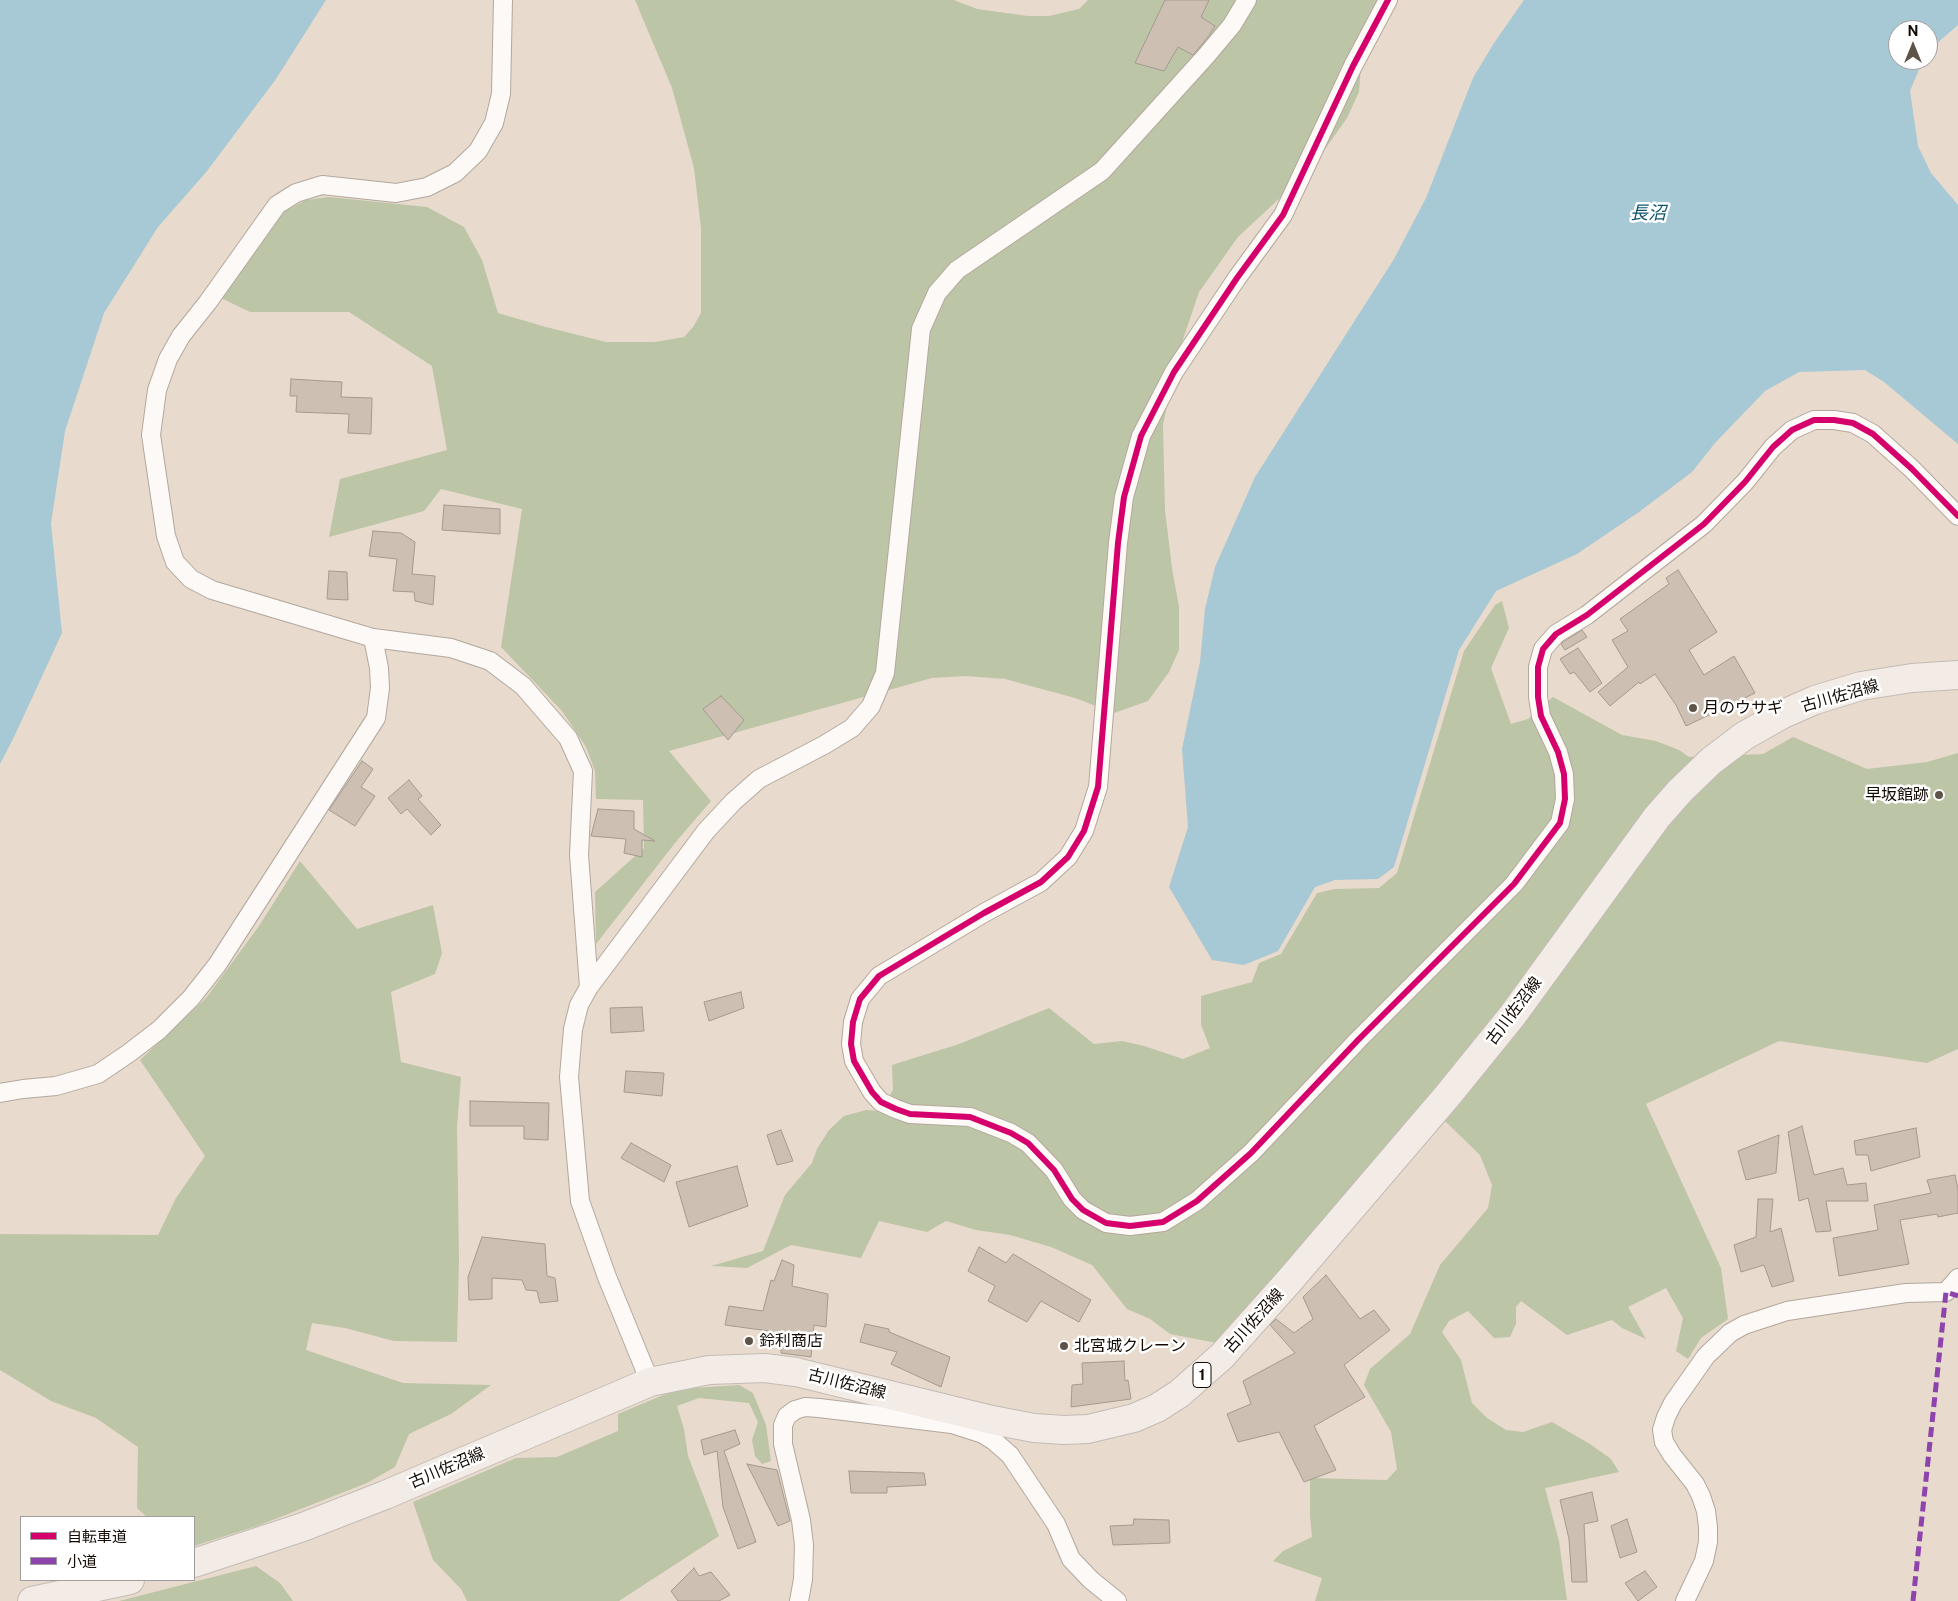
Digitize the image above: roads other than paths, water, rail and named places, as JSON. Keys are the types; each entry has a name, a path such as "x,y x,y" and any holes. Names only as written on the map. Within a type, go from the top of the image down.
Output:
{"main road":[{"name":"古川佐沼線","path":"195,1563 294,1530 367,1502 650,1382 709,1370 765,1368 827,1379 955,1418 1034,1428 1088,1429 1134,1418 1157,1408 1180,1394 1222,1356 1289,1282 1448,1095 1512,1016 1657,816 1711,761 1744,736 1781,715 1815,700 1861,686 1912,678 1958,675"},
{"path":"32,1601 125,1581"}],"street":[{"path":"503,0 501,94 494,123 478,151 455,173 427,187 396,193 322,185 296,192 277,205 208,302 181,336 168,359 157,390 151,435 166,536 175,562 191,579 212,590 373,638 451,648 490,661 522,686 568,738 583,771 579,856 589,987"},
{"path":"650,1382 607,1277 580,1201 569,1077 573,1029 579,1005 589,987 706,831 733,802 759,779 852,728 871,706 885,673 921,329 938,293 957,270 1102,171 1206,56 1232,25 1247,0"},
{"path":"1388,0 1353,66 1283,215 1236,278 1174,372 1141,436 1124,497 1118,543 1098,787 1084,831 1068,857 1041,882 984,913 879,976 860,999 853,1022 852,1044 854,1062 872,1092 881,1102 910,1114 970,1117 1011,1132 1028,1143 1054,1170 1072,1199 1083,1210 1106,1223 1130,1226 1163,1222 1196,1201 1251,1153 1358,1040 1514,884 1560,823 1565,799 1564,774 1558,752 1540,716 1538,697 1538,667 1543,649 1556,634 1587,614 1704,524 1745,482 1773,447 1792,430 1814,420 1834,420 1853,423 1873,434 1912,469 1958,516"},
{"path":"0,1093 56,1086 98,1074 129,1054 159,1030 191,998 217,965 376,718 380,688 380,668 373,638"},
{"path":"1685,1601 1704,1560 1708,1542 1706,1511 1695,1484 1664,1442 1662,1430 1673,1403 1706,1356 1730,1333 1744,1325 1787,1311 1906,1293 1946,1292 1958,1278"},
{"path":"799,1601 803,1579 804,1545 801,1520 783,1444 783,1425 787,1416 795,1410 805,1407 955,1418 983,1434 1010,1455 1056,1524 1071,1558 1091,1580 1117,1601"}],"water":[{"path":"0,0 326,0 276,79 207,171 158,227 104,313 65,431 51,523 62,633 0,764"},
{"name":"長沼","path":"1524,0 1958,0 1958,25 1938,42 1938,20 1888,20 1888,70 1919,70 1910,91 1918,146 1931,173 1958,205 1958,444 1884,382 1865,370 1799,372 1765,391 1715,443 1692,472 1639,512 1577,554 1496,591 1459,650 1394,867 1378,879 1335,880 1315,887 1278,951 1244,965 1212,960 1169,887 1188,827 1182,749 1200,662 1205,609 1215,567 1255,477 1394,259 1426,198 1473,78 1494,43"}],"place":[{"name":"月のウサギ","path":"1693,708"},
{"name":"早坂館跡","path":"1939,795"},
{"name":"鈴利商店","path":"749,1341"},
{"name":"北宮城クレーン","path":"1064,1346"}]}
